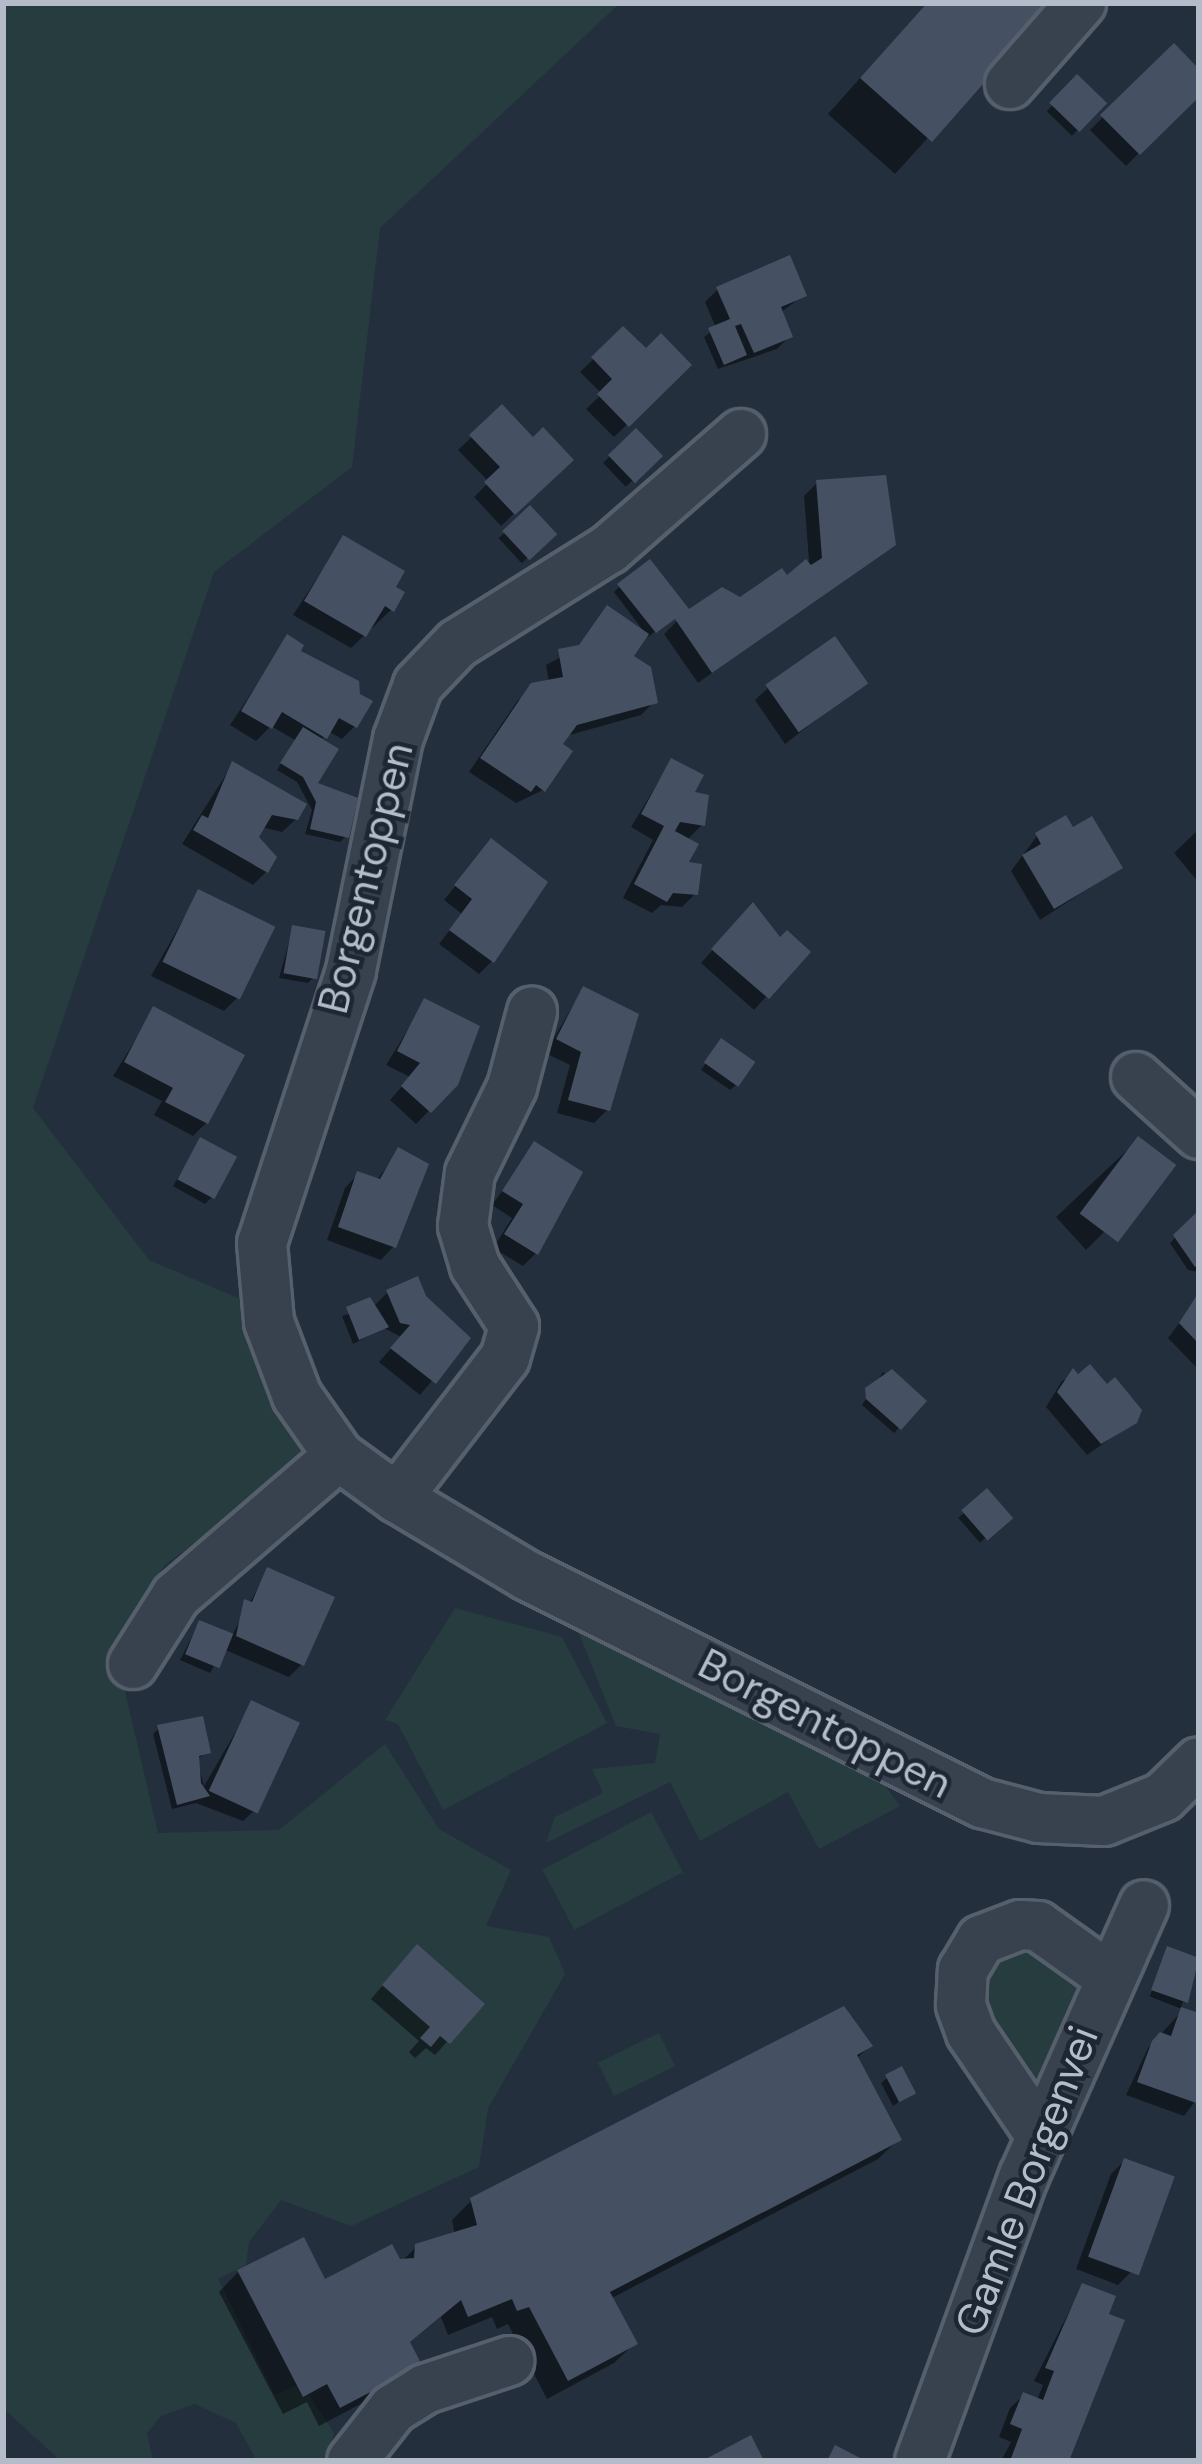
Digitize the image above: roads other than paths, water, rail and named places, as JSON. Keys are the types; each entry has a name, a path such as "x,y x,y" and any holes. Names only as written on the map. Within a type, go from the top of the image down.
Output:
{"street":[{"path":"1010,84 1081,3"},
{"name":"Borgentoppen","path":"742,434 609,549 457,644 418,686 398,739 350,971 262,1243 269,1322 297,1396 339,1456 397,1498 528,1576 982,1803 1039,1818 1104,1821 1163,1797 1199,1762"},
{"path":"397,1498 506,1358 514,1326 475,1266 464,1226 470,1173 512,1087 532,1012"},
{"path":"1136,1077 1199,1134"},
{"path":"134,1664 176,1596 339,1456"},
{"name":"Gamle Borgenvei","path":"920,2461 1041,2136 1108,1975 1144,1904"},
{"path":"1041,2136 970,2033 961,2005 963,1970 981,1940 1020,1925 1038,1926 1108,1975"},
{"path":"352,2461 393,2409 425,2389 509,2361"}]}
